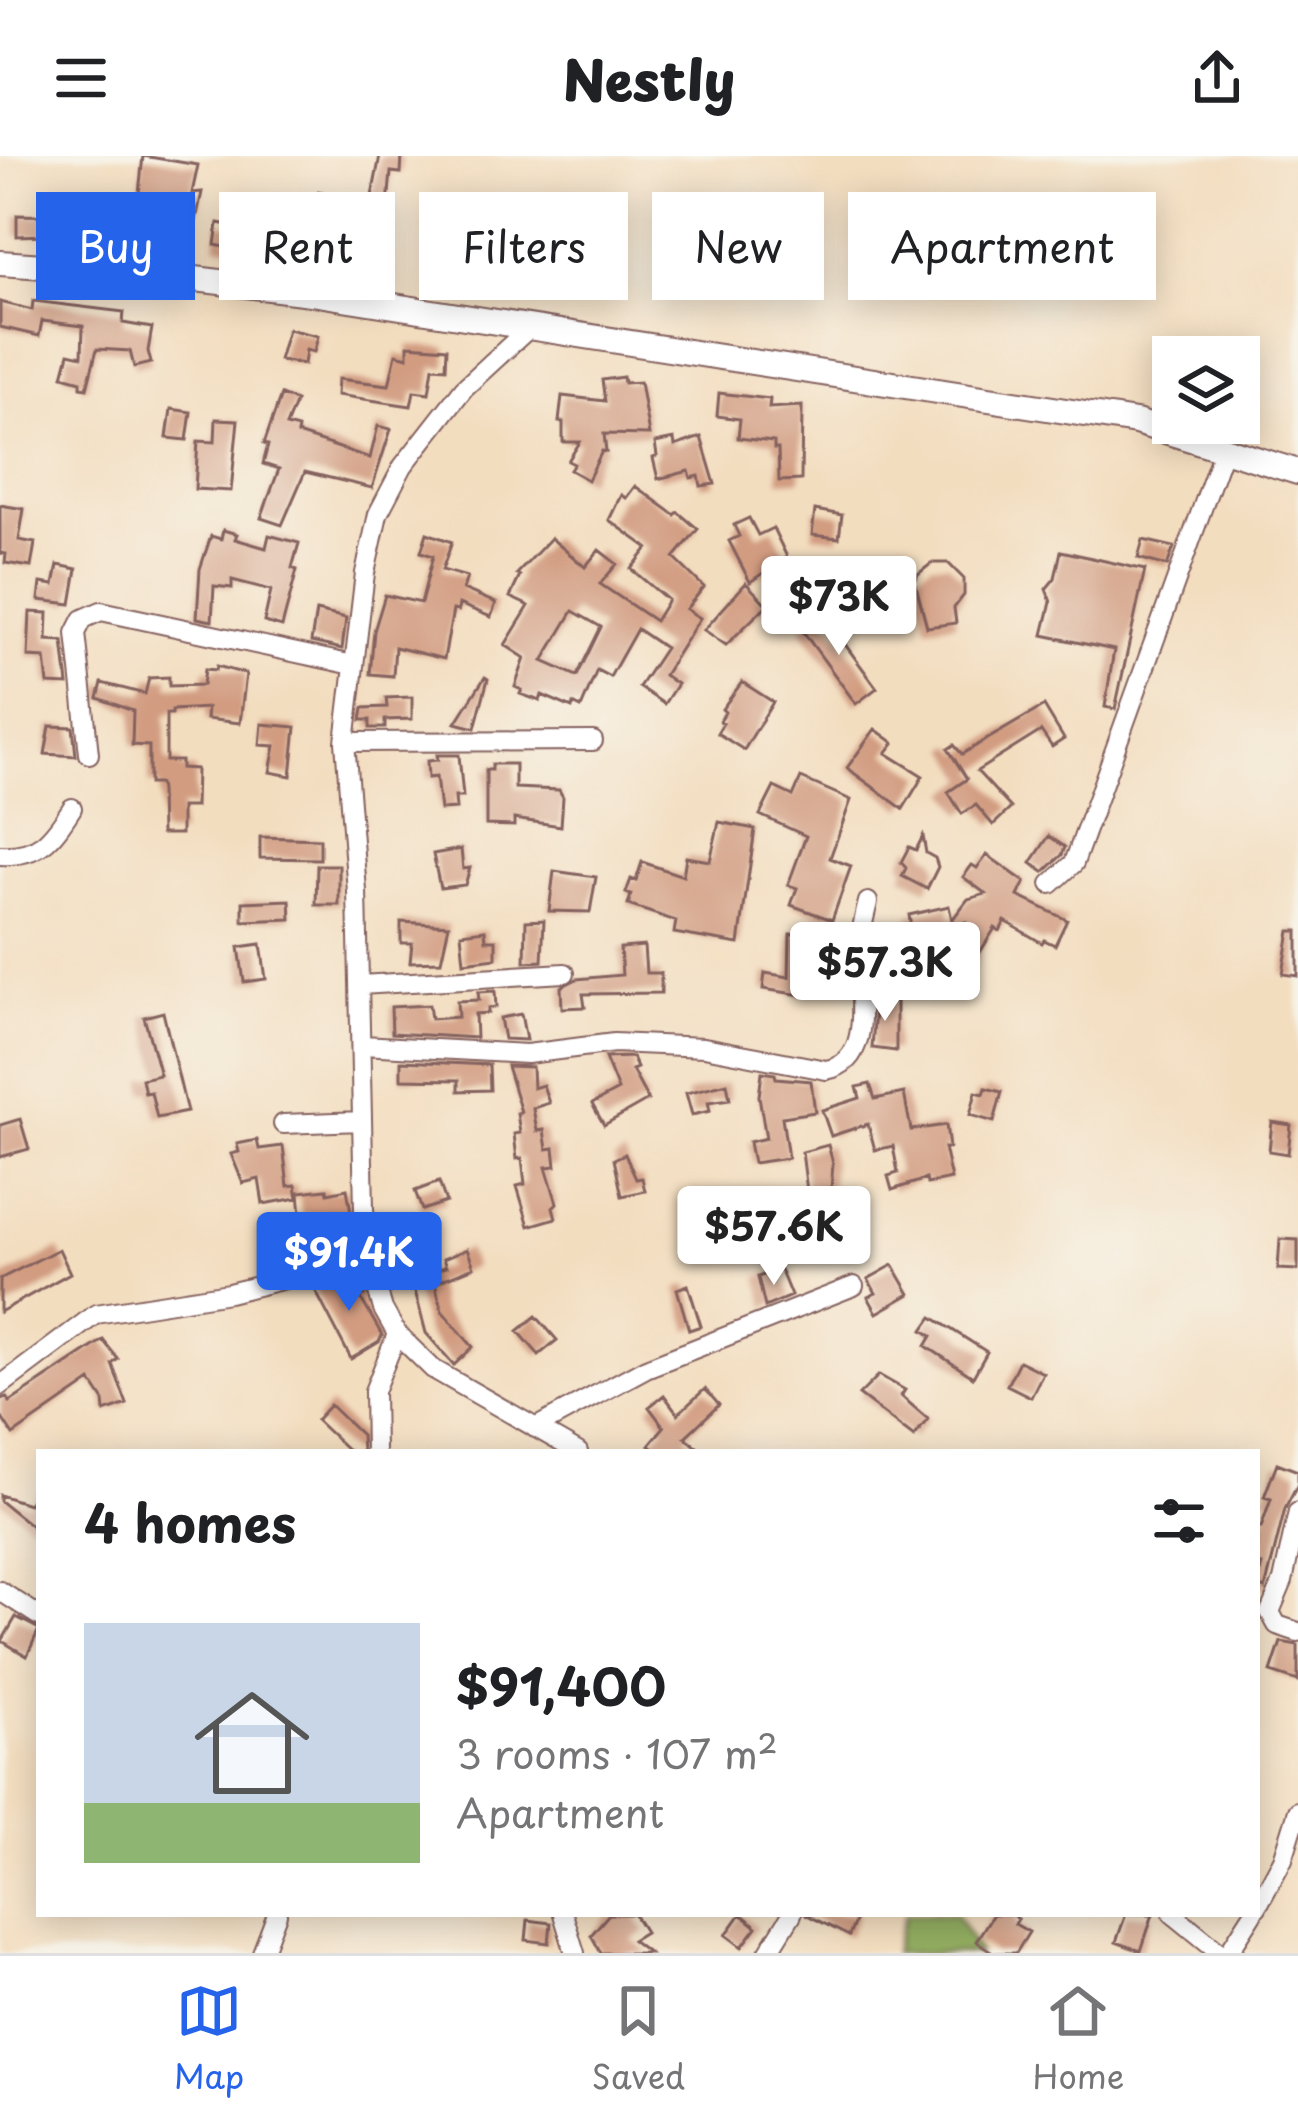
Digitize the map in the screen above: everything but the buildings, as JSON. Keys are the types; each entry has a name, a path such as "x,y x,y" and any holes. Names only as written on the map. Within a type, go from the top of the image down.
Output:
{"street":[{"path":"0,263 240,284 1136,422 1298,472"},
{"path":"528,328 464,388 403,466 378,514 364,573 345,742 370,1258 383,1309 397,1334 433,1369 573,1449"},
{"path":"1051,884 1074,862 1224,448"},
{"path":"88,754 76,633 83,619 101,611 353,665"},
{"path":"345,742 592,741"},
{"path":"0,855 34,852 51,840 72,808"},
{"path":"362,1045 527,1054 614,1043 681,1046 826,1070 842,1067 853,1056 861,1024 859,947 868,902"},
{"path":"360,985 565,973"},
{"path":"283,1124 361,1121"},
{"path":"0,1386 96,1314 230,1293 370,1258"},
{"path":"535,1428 646,1368 854,1286"},
{"path":"375,1449 374,1390 397,1334"},
{"path":"1298,1512 1283,1581 1270,1612 1277,1625 1298,1632"},
{"path":"0,1591 36,1614"},
{"path":"1260,1901 1283,1859 1298,1811"},
{"path":"262,1953 276,1917"},
{"path":"564,1917 575,1953"},
{"path":"768,1953 790,1917"},
{"path":"1176,1917 1224,1953 1250,1917"}],"green space":[{"path":"904,1917 958,1917 979,1953 894,1953"}]}
